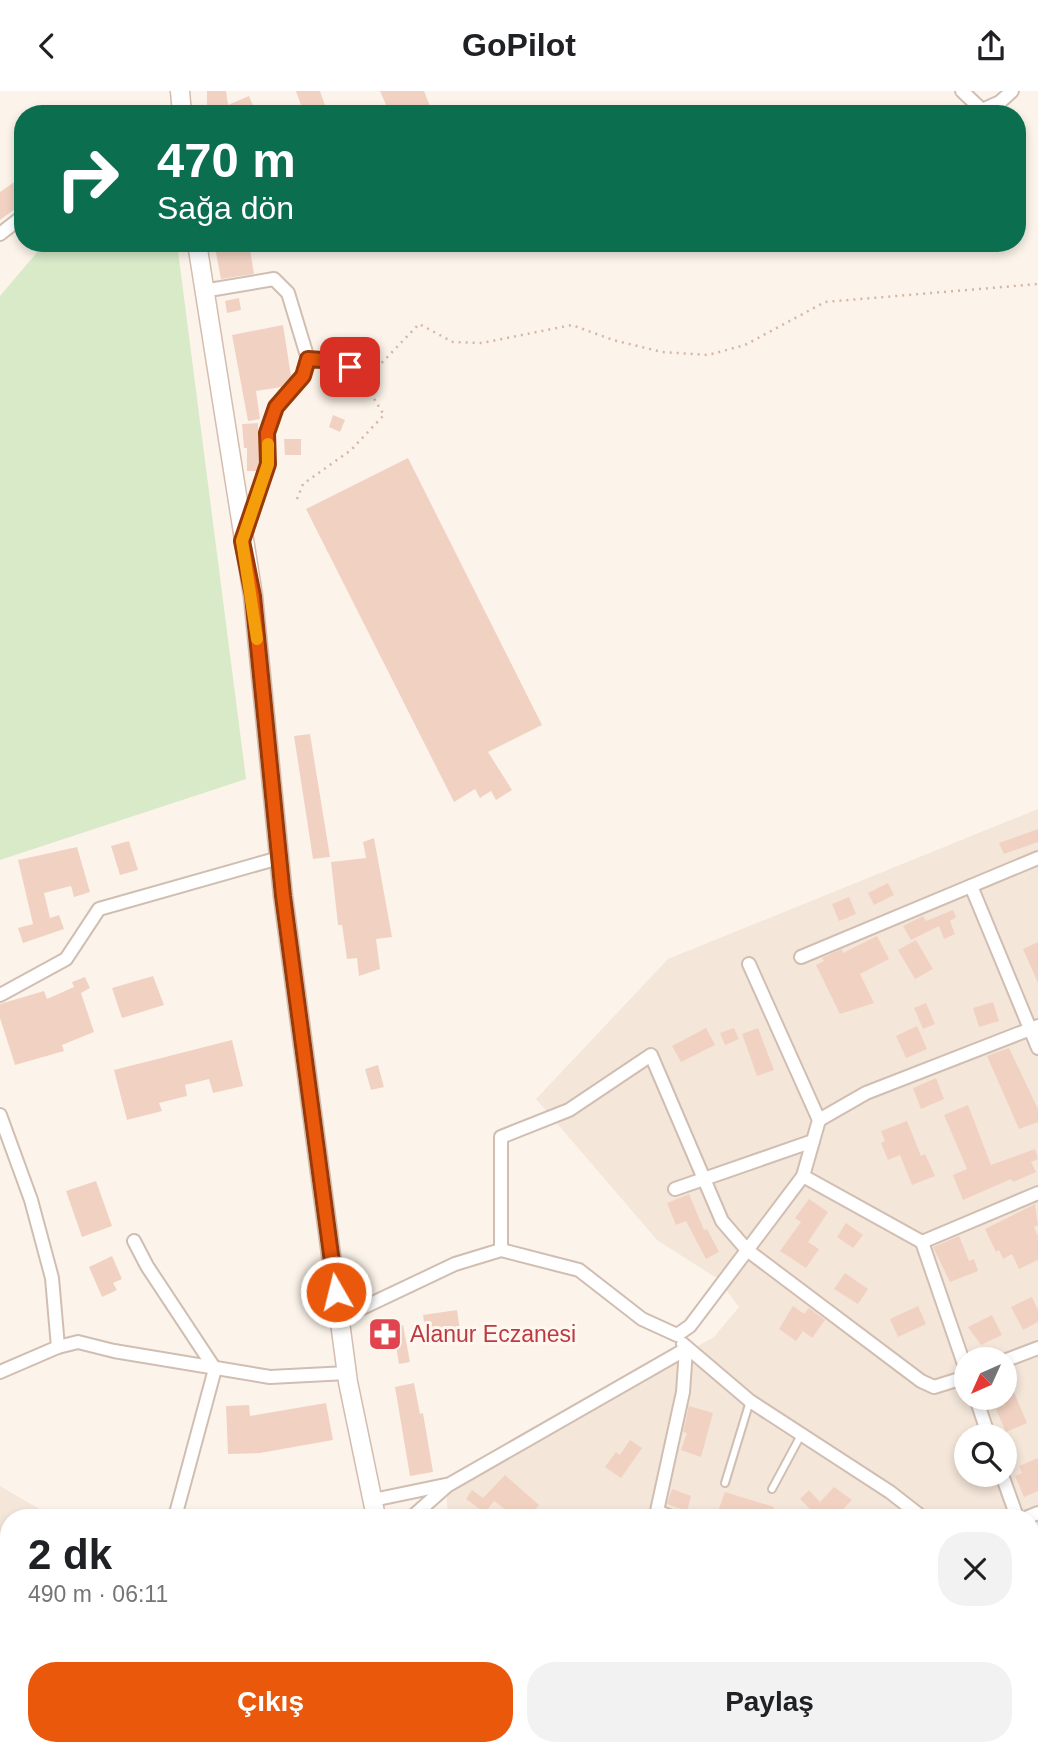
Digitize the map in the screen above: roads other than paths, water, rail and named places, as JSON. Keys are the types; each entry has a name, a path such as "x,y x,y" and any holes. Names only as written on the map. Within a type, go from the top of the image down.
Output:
{"main road":[{"path":"198,252 242,541 253,596 279,858 346,1373 375,1508"}],"street":[{"path":"962,91 977,105"},
{"path":"993,105 1012,91"},
{"path":"0,234 14,223"},
{"path":"203,291 274,279 288,293 308,359 303,376 276,407 267,433 268,464 242,541"},
{"path":"308,359 336,361 350,367 364,381"},
{"path":"801,957 1038,857"},
{"path":"0,995 66,959 99,909 279,858"},
{"path":"971,886 1034,1028 1038,1048"},
{"path":"677,1335 690,1325 803,1176 819,1120 749,964"},
{"path":"819,1120 866,1093 1034,1028"},
{"path":"501,1250 500,1137 569,1110 651,1055 722,1221 747,1250 921,1381 934,1387 954,1381"},
{"path":"0,1115 31,1201 52,1278 58,1347"},
{"path":"675,1189 813,1141"},
{"path":"803,1176 922,1242 958,1347"},
{"path":"922,1242 1038,1193"},
{"path":"134,1241 147,1266 215,1369 177,1509"},
{"path":"339,1319 455,1264 501,1250 579,1270 642,1319 677,1335 686,1349 750,1401 910,1509"},
{"path":"0,1372 58,1347 78,1342 270,1377 346,1373"},
{"path":"1017,1356 1038,1348"},
{"path":"421,1509 450,1484 686,1349"},
{"path":"657,1509 683,1392 686,1349"},
{"path":"375,1508 450,1484"},
{"path":"1007,1487 1015,1509"}],"lane":[{"path":"725,1483 750,1401"},
{"path":"772,1489 801,1435"}],"place":[{"name":"Alanur Eczanesi","path":"385,1334"}]}
